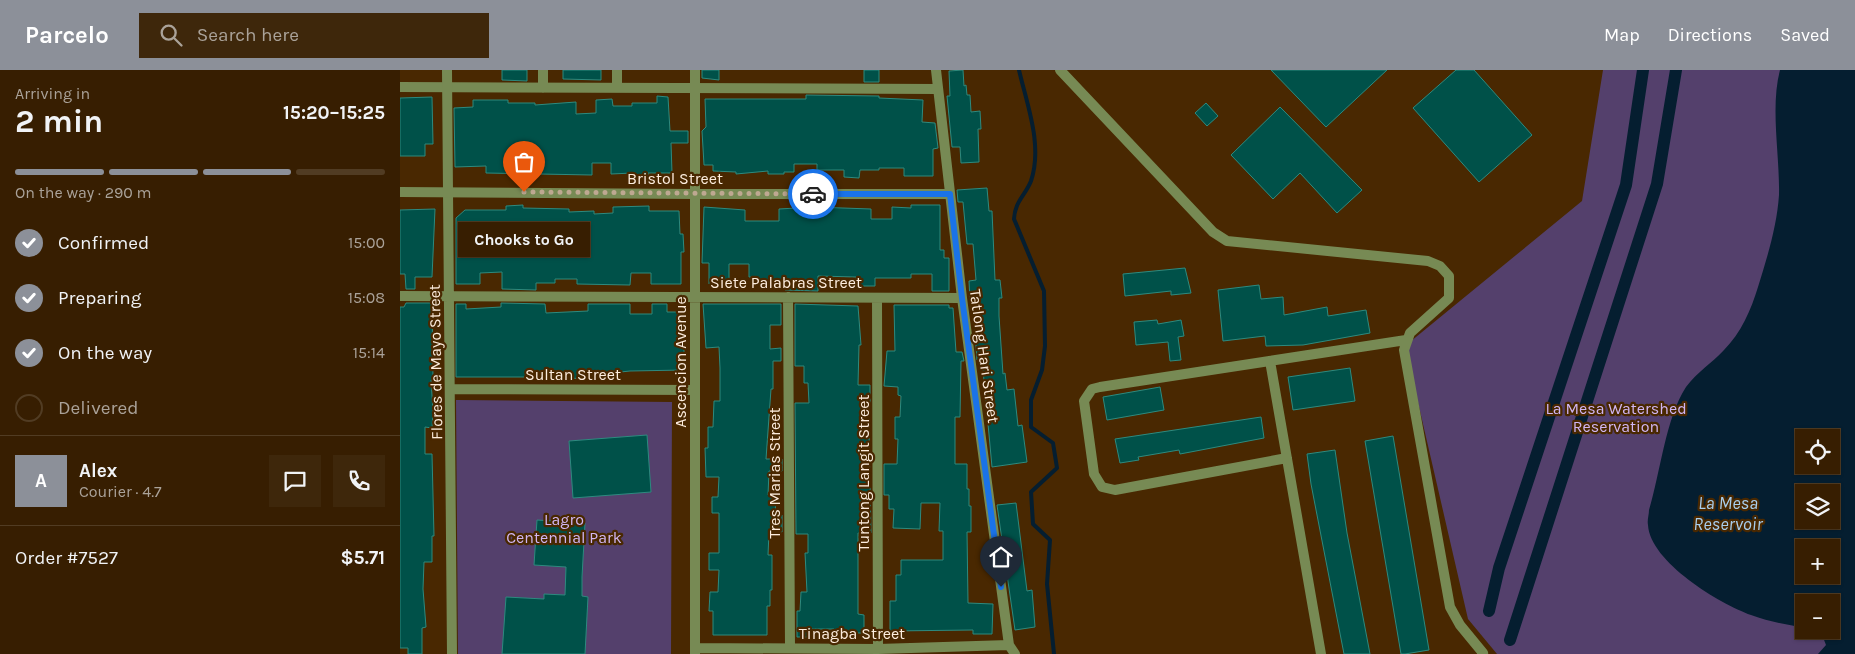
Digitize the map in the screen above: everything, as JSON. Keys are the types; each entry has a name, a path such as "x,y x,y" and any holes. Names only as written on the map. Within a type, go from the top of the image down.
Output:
{"street":[{"name":"Flores de Mayo Street","path":"447,70 452,654"},
{"path":"543,70 543,88"},
{"path":"617,70 617,88"},
{"name":"Ascencion Avenue","path":"695,70 696,651"},
{"name":"Tatlong Hari Street","path":"936,70 962,298 1012,650"},
{"path":"1060,70 1213,232 1227,241 1428,261 1440,266 1449,276 1449,298 1410,333 1404,350 1450,607 1460,625 1483,652 1482,654"},
{"path":"400,87 938,88"},
{"name":"Bristol Street","path":"400,192 950,194"},
{"name":"Siete Palabras Street","path":"400,296 962,298"},
{"name":"Tres Marias Street","path":"788,297 790,648"},
{"name":"Tuntong Langit Street","path":"877,298 878,649"},
{"path":"1287,458 1115,490 1102,487 1094,474 1084,401 1092,389 1406,340"},
{"path":"1270,361 1321,654"},
{"name":"Sultan Street","path":"450,389 695,390"},
{"name":"Tinagba Street","path":"696,651 790,648 1012,650"}],"green space":[{"name":"La Mesa Watershed Reservation","path":"1603,70 1855,70 1855,654 1497,654 1468,619 1405,346 1582,201"},
{"name":"Lagro Centennial Park","path":"456,400 672,402 671,654 458,654"}],"water":[{"name":"La Mesa Reservoir","path":"1780,70 1855,70 1855,654 1818,654 1826,645 1824,639 1840,639 1840,594 1795,594 1795,626 1751,615 1722,602 1673,567 1652,539 1648,525 1649,510 1664,446 1679,399 1690,382 1724,350 1740,329 1752,304 1765,265 1774,230 1779,195 1776,100"}],"building":[{"path":"502,70 527,70 527,81 502,80"},
{"path":"563,70 601,70 601,80 563,79"},
{"path":"702,70 719,70 719,80 702,78"},
{"path":"864,70 879,70 879,82 864,82"},
{"path":"963,70 964,86 966,85 967,95 970,95 971,112 980,111 981,129 978,129 979,162 961,163 960,147 952,147 947,96 950,96 949,71"},
{"path":"1271,70 1387,70 1326,127"},
{"path":"1456,70 1474,70 1532,135 1479,182 1413,108"},
{"path":"806,95 879,96 879,98 923,100 922,122 935,123 938,148 933,149 933,176 904,176 904,168 879,168 879,170 860,170 859,178 844,177 844,170 817,170 817,164 794,164 794,172 784,172 784,174 768,174 768,171 736,174 736,172 713,171 713,165 704,165 702,131 706,127 705,99 806,99"},
{"path":"657,96 668,97 670,131 688,131 688,143 671,143 672,173 648,173 648,176 633,176 633,173 611,174 611,163 592,163 592,175 486,173 486,166 455,167 454,108 473,107 473,100 508,100 508,103 535,103 535,105 576,102 576,114 596,113 596,100 612,99 613,106 632,106 632,103 657,103"},
{"path":"432,97 433,144 425,144 425,156 400,156 400,98"},
{"path":"1206,103 1218,116 1207,126 1195,113"},
{"path":"1280,107 1362,190 1337,213 1300,173 1273,199 1231,155"},
{"path":"987,188 989,211 992,211 995,280 1000,280 1002,298 999,298 999,316 1003,374 1005,373 1007,390 1014,389 1018,426 1022,425 1027,462 992,467 982,359 977,360 974,317 970,301 969,281 976,280 973,244 967,244 963,202 958,202 957,190"},
{"path":"523,205 523,208 569,209 569,212 594,211 594,214 613,213 613,207 649,206 649,211 679,211 680,234 683,234 684,252 681,252 681,284 651,284 651,273 631,273 630,285 577,284 577,279 555,279 555,283 536,283 536,290 502,289 502,272 480,273 480,284 456,284 456,218 465,210 506,210 506,206"},
{"path":"911,205 940,205 940,250 944,250 944,258 949,258 949,291 932,291 932,274 911,274 911,278 875,278 875,286 856,286 856,277 818,276 818,291 785,290 785,282 755,283 755,277 749,277 749,264 729,264 729,284 709,284 709,263 702,263 704,207 745,210 745,221 779,221 779,209 814,207 871,209 871,219 892,219 892,207 911,208"},
{"path":"435,209 432,277 415,277 415,289 406,289 405,274 400,274 400,210"},
{"path":"1185,268 1191,293 1171,295 1171,291 1125,296 1123,274"},
{"path":"1259,285 1261,299 1283,297 1284,315 1327,307 1328,316 1366,310 1370,333 1303,345 1266,346 1265,336 1223,341 1218,290"},
{"path":"406,303 432,303 433,380 431,380 433,411 432,428 425,427 425,454 432,454 434,536 432,536 432,562 424,562 423,589 426,627 422,628 422,654 408,654 408,648 400,648 400,307 404,307"},
{"path":"501,303 545,304 546,313 588,311 588,304 630,304 630,314 652,314 652,304 667,304 667,312 678,312 680,341 684,341 684,370 630,371 592,375 592,379 568,378 568,372 544,373 544,377 456,377 456,304 466,304 466,309 501,307"},
{"path":"703,304 781,304 781,325 770,325 770,349 781,348 781,361 773,361 773,389 771,389 766,459 782,459 782,471 769,471 768,495 776,495 775,515 782,515 782,532 769,532 768,555 772,555 772,590 770,590 770,606 767,606 767,635 713,635 713,611 709,611 710,592 718,592 719,570 709,570 709,553 719,553 719,513 712,513 712,497 718,497 719,477 706,477 705,448 708,448 708,427 713,427 714,401 720,401 720,368 719,347 706,348"},
{"path":"795,304 858,306 861,345 859,345 858,385 870,385 870,405 863,405 863,432 869,432 871,533 858,533 858,614 864,615 864,633 834,633 834,629 810,629 810,637 797,637 797,611 800,611 801,592 807,592 805,553 808,553 808,534 796,534 795,403 809,403 808,383 804,383 804,366 795,366"},
{"path":"894,305 949,305 949,308 953,308 956,352 962,352 964,361 961,361 960,417 955,417 955,464 967,464 967,489 969,489 969,506 971,506 971,532 967,532 968,603 993,604 992,634 973,634 973,630 890,631 890,601 896,601 896,575 901,575 901,560 943,560 943,531 939,531 940,503 921,503 920,529 893,528 894,509 889,509 889,495 884,495 884,464 897,464 898,439 895,439 895,417 900,417 901,396 898,395 898,387 884,386 887,351 895,351"},
{"path":"1157,320 1158,324 1181,320 1184,336 1178,337 1181,360 1170,361 1168,342 1136,345 1134,322"},
{"path":"1350,368 1355,401 1293,410 1288,377"},
{"path":"1160,387 1164,410 1107,420 1103,397"},
{"path":"1261,417 1264,438 1180,454 1179,450 1138,457 1139,460 1120,463 1115,439"},
{"path":"647,435 651,492 573,498 569,441"},
{"path":"1393,436 1429,650 1405,654 1401,654 1365,441"},
{"path":"1335,450 1347,533 1370,654 1344,654 1311,484 1307,454"},
{"path":"1016,503 1027,591 1032,590 1035,627 1015,630 997,505"},
{"path":"537,520 585,523 582,596 588,597 585,654 502,654 506,597 544,599 544,594 565,595 566,567 534,565"}],"waterway":[{"path":"1019,70 1035,139 1035,153 1031,181 1018,203 1014,219 1044,291 1045,346 1042,370 1031,400 1031,427 1053,443 1057,468 1031,492 1033,524 1050,540 1047,584 1054,654"},
{"path":"1489,611 1499,568 1626,185 1643,70"},
{"path":"1510,640 1657,184 1676,70"}],"way so far":[{"path":"524,192 813,194"}],"place":[{"name":"Chooks to Go","path":"524,192"}],"route":[{"path":"813,194 950,194 1001,587"}]}
